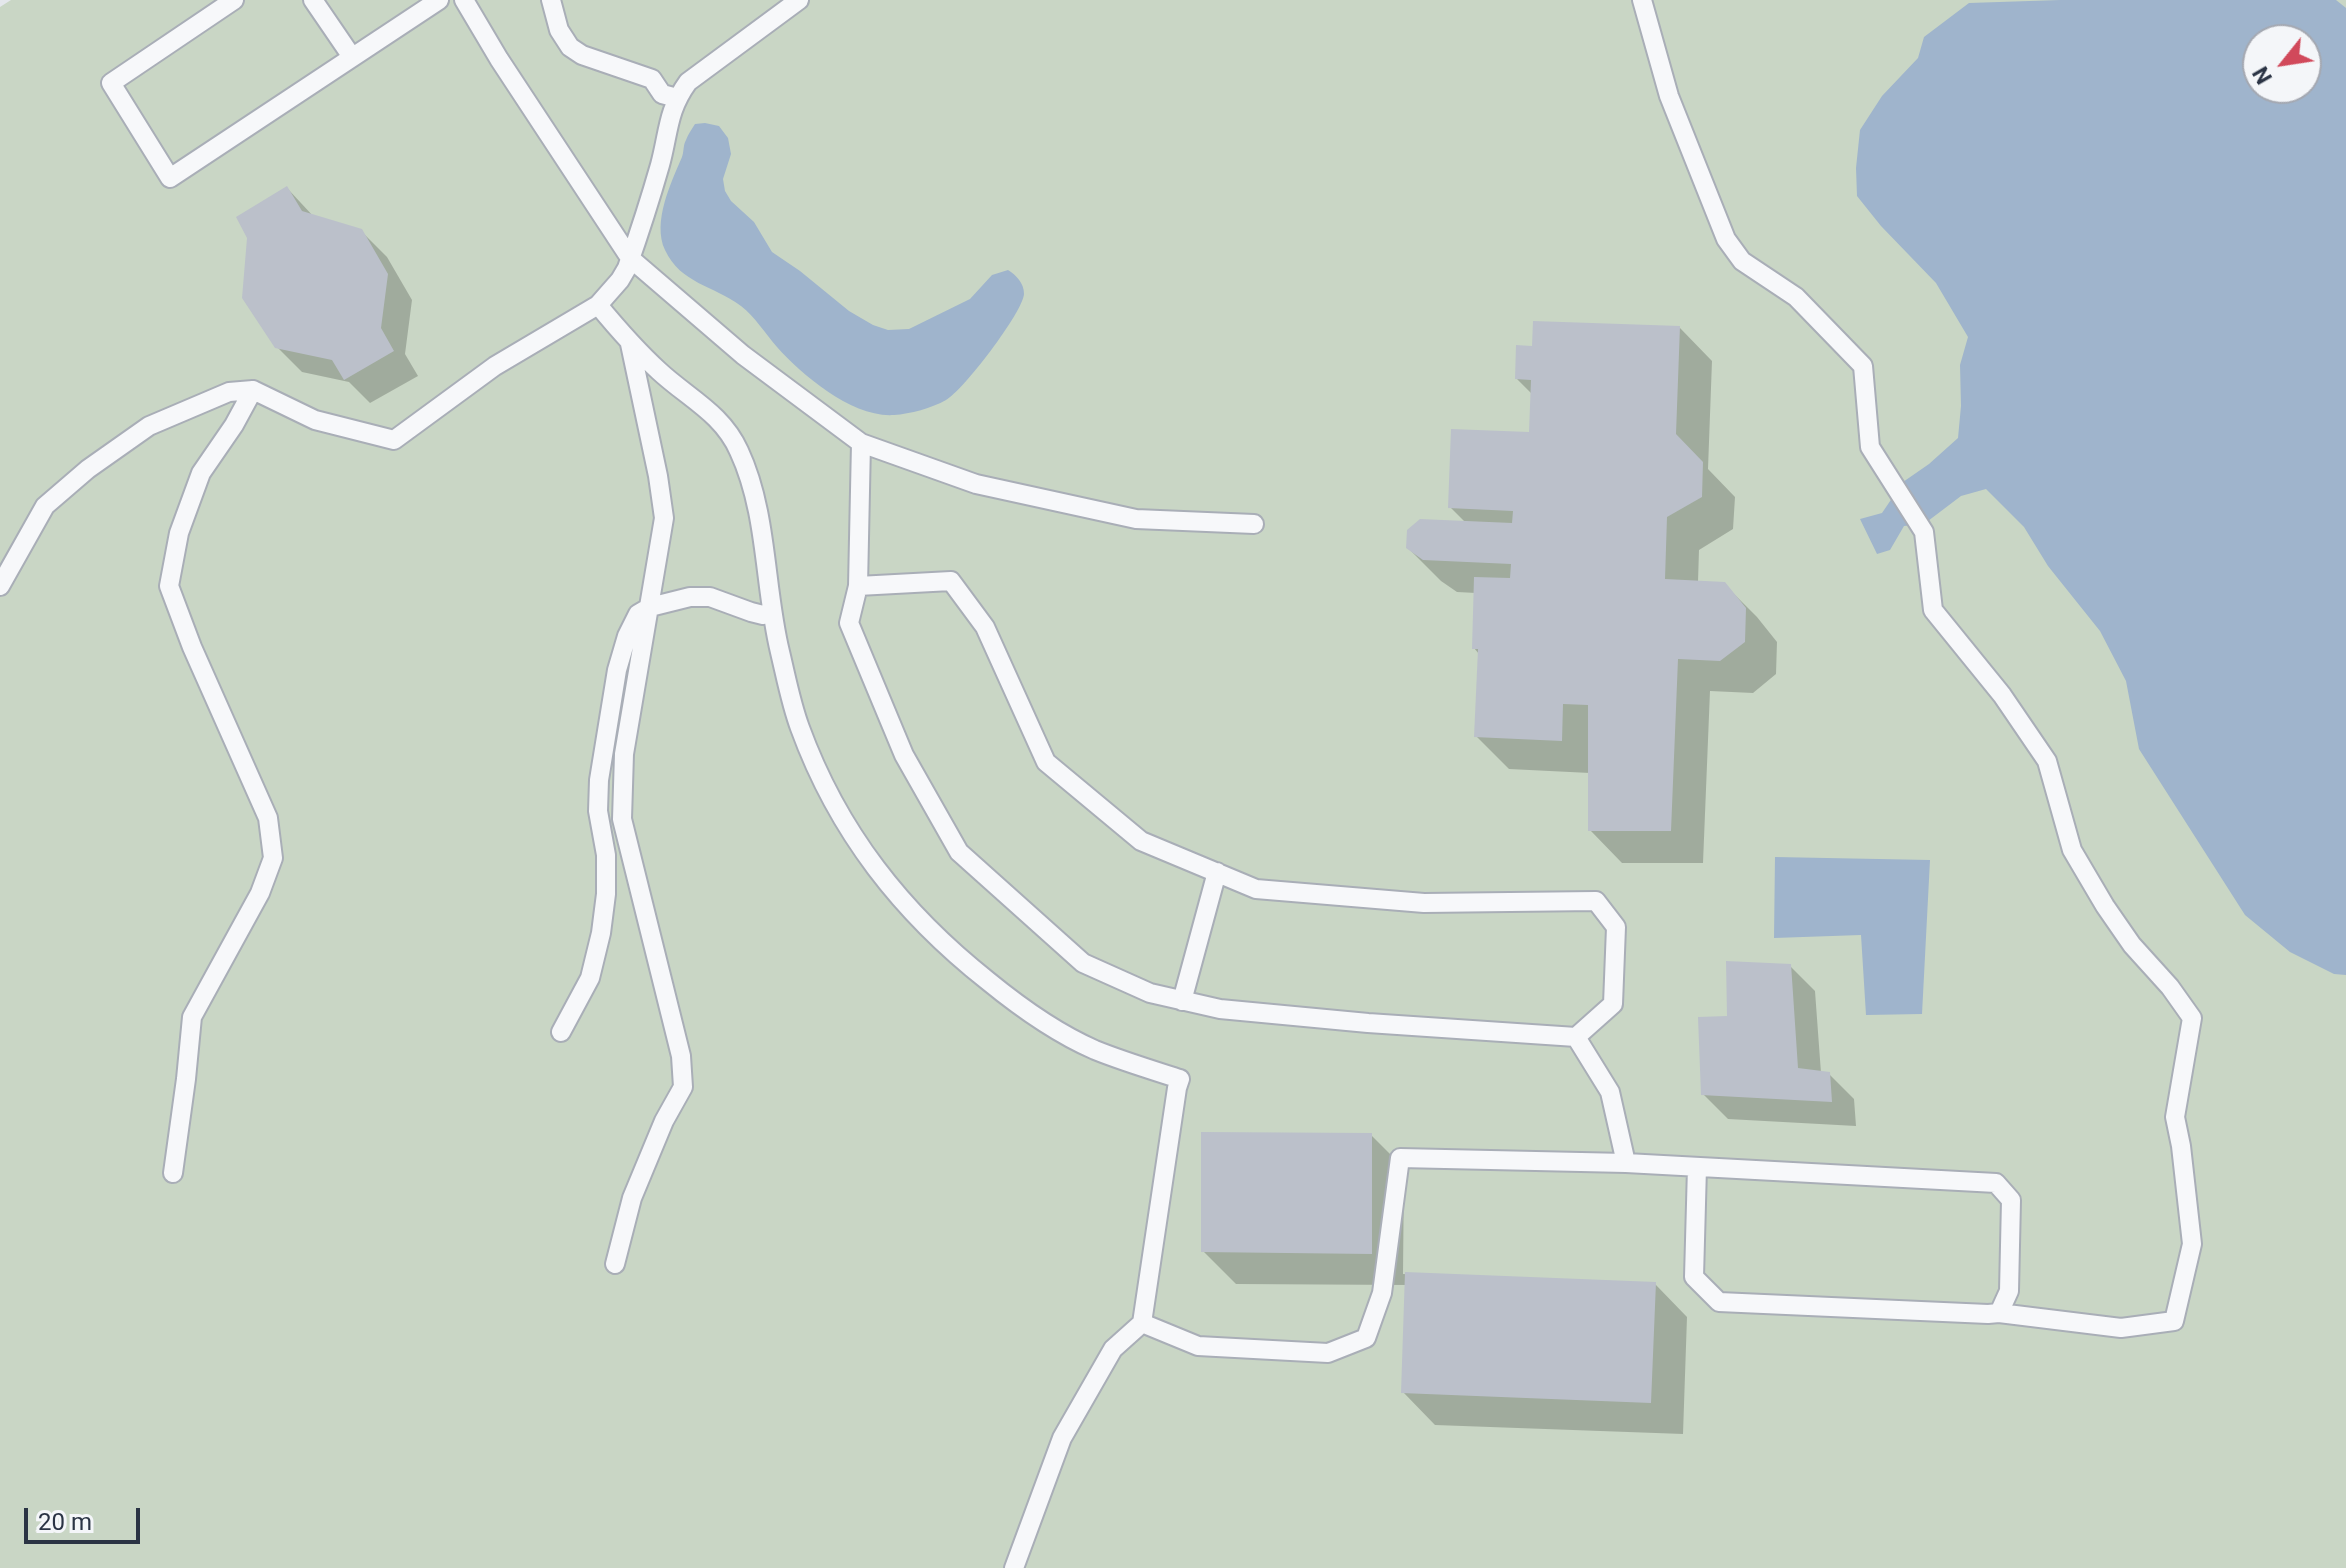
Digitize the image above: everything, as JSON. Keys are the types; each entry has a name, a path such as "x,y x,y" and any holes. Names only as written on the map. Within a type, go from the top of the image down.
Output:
{"lane":[{"path":"234,0 111,83 170,178 439,0"},
{"path":"313,0 352,57"},
{"path":"464,0 499,59 630,258 743,355 861,443 976,484 1136,519 1254,524"},
{"path":"551,0 559,30 570,47 582,55 652,79 662,94 677,98"},
{"path":"0,586 45,506 88,469 149,426 229,392 253,390 315,420 394,440 495,366 598,305 620,280 630,258 655,184 669,118 677,98 688,82 799,0"},
{"path":"1642,0 1669,96 1726,239 1742,261 1796,297 1863,366 1870,447 1924,532 1933,610 2002,695 2047,761 2072,850 2132,945 2170,987 2192,1018 2175,1117 2192,1244 2174,1321 2121,1328 1999,1313 1719,1302 1694,1277 1697,1167"},
{"path":"598,305 630,344 724,425 739,451 749,477 772,613 799,725 848,828 868,860 898,897 956,956 1046,1024 1093,1049 1180,1079 1142,1323 1113,1349 1062,1438 1014,1568"},
{"path":"615,1264 632,1198 664,1121 683,1087 681,1056 622,819 624,754 664,518 630,344"},
{"path":"173,1173 192,1017 260,893 273,858 268,818 192,647 169,586 179,533 201,473 234,425 253,390"},
{"path":"858,586 951,581 985,627 1046,762 1141,841 1256,889 1424,903 1596,901 1616,927 1613,1004 1576,1037 1368,1023 1220,1009 1182,1001 1150,993 1083,963 959,852 904,755 849,623 858,586 861,443"},
{"path":"561,1032 590,978 601,933 606,868 598,811 599,780 617,670 627,636 638,614 650,607 690,597 710,597 751,612 763,615 772,613"},
{"path":"1182,1001 1217,872"},
{"path":"1576,1037 1610,1092 1626,1163"},
{"path":"1142,1323 1198,1346 1328,1353 1366,1338 1382,1293 1400,1158 1626,1163 1996,1183 2011,1200 2009,1291 1999,1313"}],"green space":[{"path":"11,0 2346,0 2346,1568 0,1568 0,7"}],"water":[{"path":"2336,0 2346,8 2346,975 2334,974 2290,952 2245,915 2139,749 2126,681 2100,631 2048,566 2024,527 1986,489 1961,496 1924,524 1904,526 1890,550 1877,554 1860,519 1882,513 1903,482 1958,438 1960,365 1968,337 1936,283 1857,196 1860,130 1882,96 1918,58 1924,37 1969,3"},
{"path":"695,124 719,126 728,138 731,154 723,179 725,191 731,201 754,222 772,252 849,311 873,325 888,330 909,329 970,299 992,275 1008,270 1017,277 1024,294 1014,317 954,394 928,408 907,413 878,414 862,410 830,393 800,370 741,306 680,270 665,250 662,215 684,144"},
{"path":"1775,857 1930,860 1922,1014 1866,1015 1861,935 1774,938"}],"building":[{"path":"287,186 302,211 362,229 388,274 381,328 394,351 344,380 332,360 275,348 242,298 247,238 236,217"},
{"path":"1533,321 1680,326 1676,434 1703,462 1702,497 1667,517 1665,579 1725,582 1746,608 1745,642 1720,661 1678,659 1671,831 1588,831 1588,705 1563,704 1562,741 1474,737 1478,649 1472,649 1474,577 1510,578 1511,564 1423,560 1406,548 1407,530 1420,519 1512,523 1513,511 1448,508 1451,429 1529,432 1531,380 1515,379 1516,345 1532,346"},
{"path":"1726,961 1791,964 1798,1068 1830,1072 1832,1102 1701,1095 1698,1017 1727,1016"},
{"path":"1201,1132 1372,1133 1372,1254 1201,1252"},
{"path":"1405,1272 1656,1282 1651,1403 1401,1393"}]}
